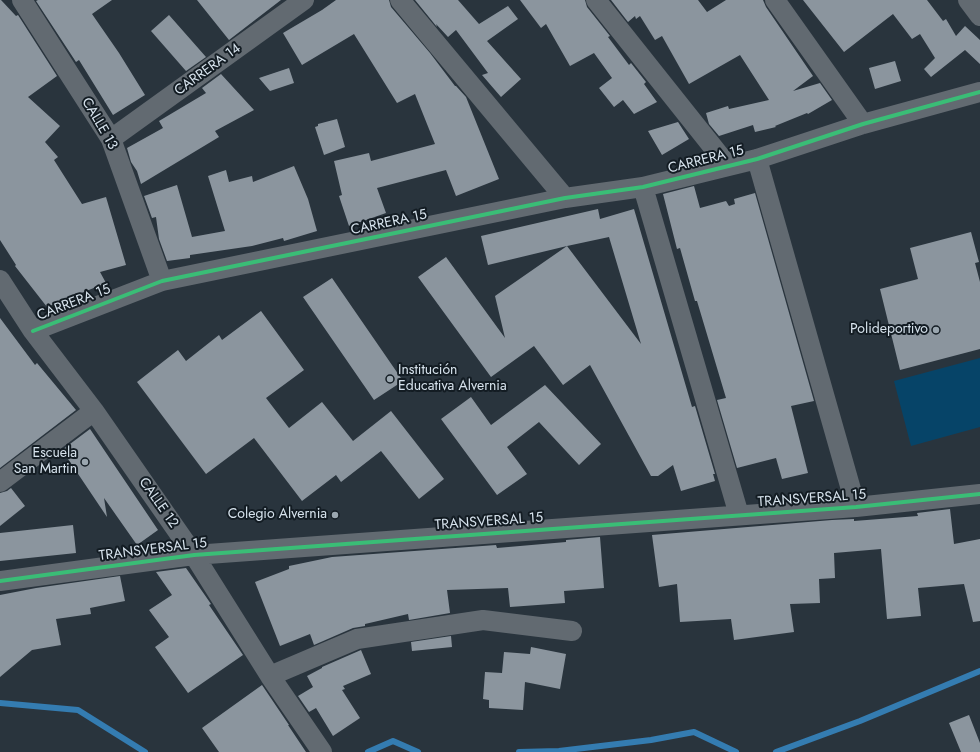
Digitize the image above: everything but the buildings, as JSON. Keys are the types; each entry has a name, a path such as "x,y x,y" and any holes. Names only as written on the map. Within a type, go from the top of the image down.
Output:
{"street":[{"name":"CALLE 13","path":"22,0 111,139 162,281"},
{"name":"CARRERA 14","path":"111,139 304,0"},
{"path":"400,0 565,198"},
{"path":"596,0 728,166"},
{"path":"775,0 863,124"},
{"path":"968,0 980,16"},
{"name":"CARRERA 15","path":"33,331 162,281 565,198 643,187 757,159 863,124 980,92"},
{"path":"757,159 856,507"},
{"path":"643,187 739,515"},
{"name":"CALLE 12","path":"0,280 33,331 94,411 194,555 270,676 322,752"},
{"path":"0,482 94,411"},
{"name":"TRANSVERSAL 15","path":"0,581 194,555 856,507 980,494"},
{"path":"270,676 357,639 483,620 572,630"}],"shaded area":[{"path":"980,358 980,427 911,446 894,381"}],"waterway":[{"path":"776,752 860,721 980,671"},
{"path":"0,703 78,710 145,752"},
{"path":"519,752 559,751 651,740 694,732 736,752"},
{"path":"368,752 393,741 418,752"}],"cycle path":[{"path":"33,331 162,281 565,198 643,187 757,159 863,124 980,92"},
{"path":"0,581 194,555 856,507 980,494"}],"place":[{"name":"Polideportivo","path":"936,330"},
{"name":"Institución Educativa Alvernia","path":"390,379"},
{"name":"Escuela San Martin","path":"85,462"},
{"name":"Colegio Alvernia","path":"335,515"}]}
